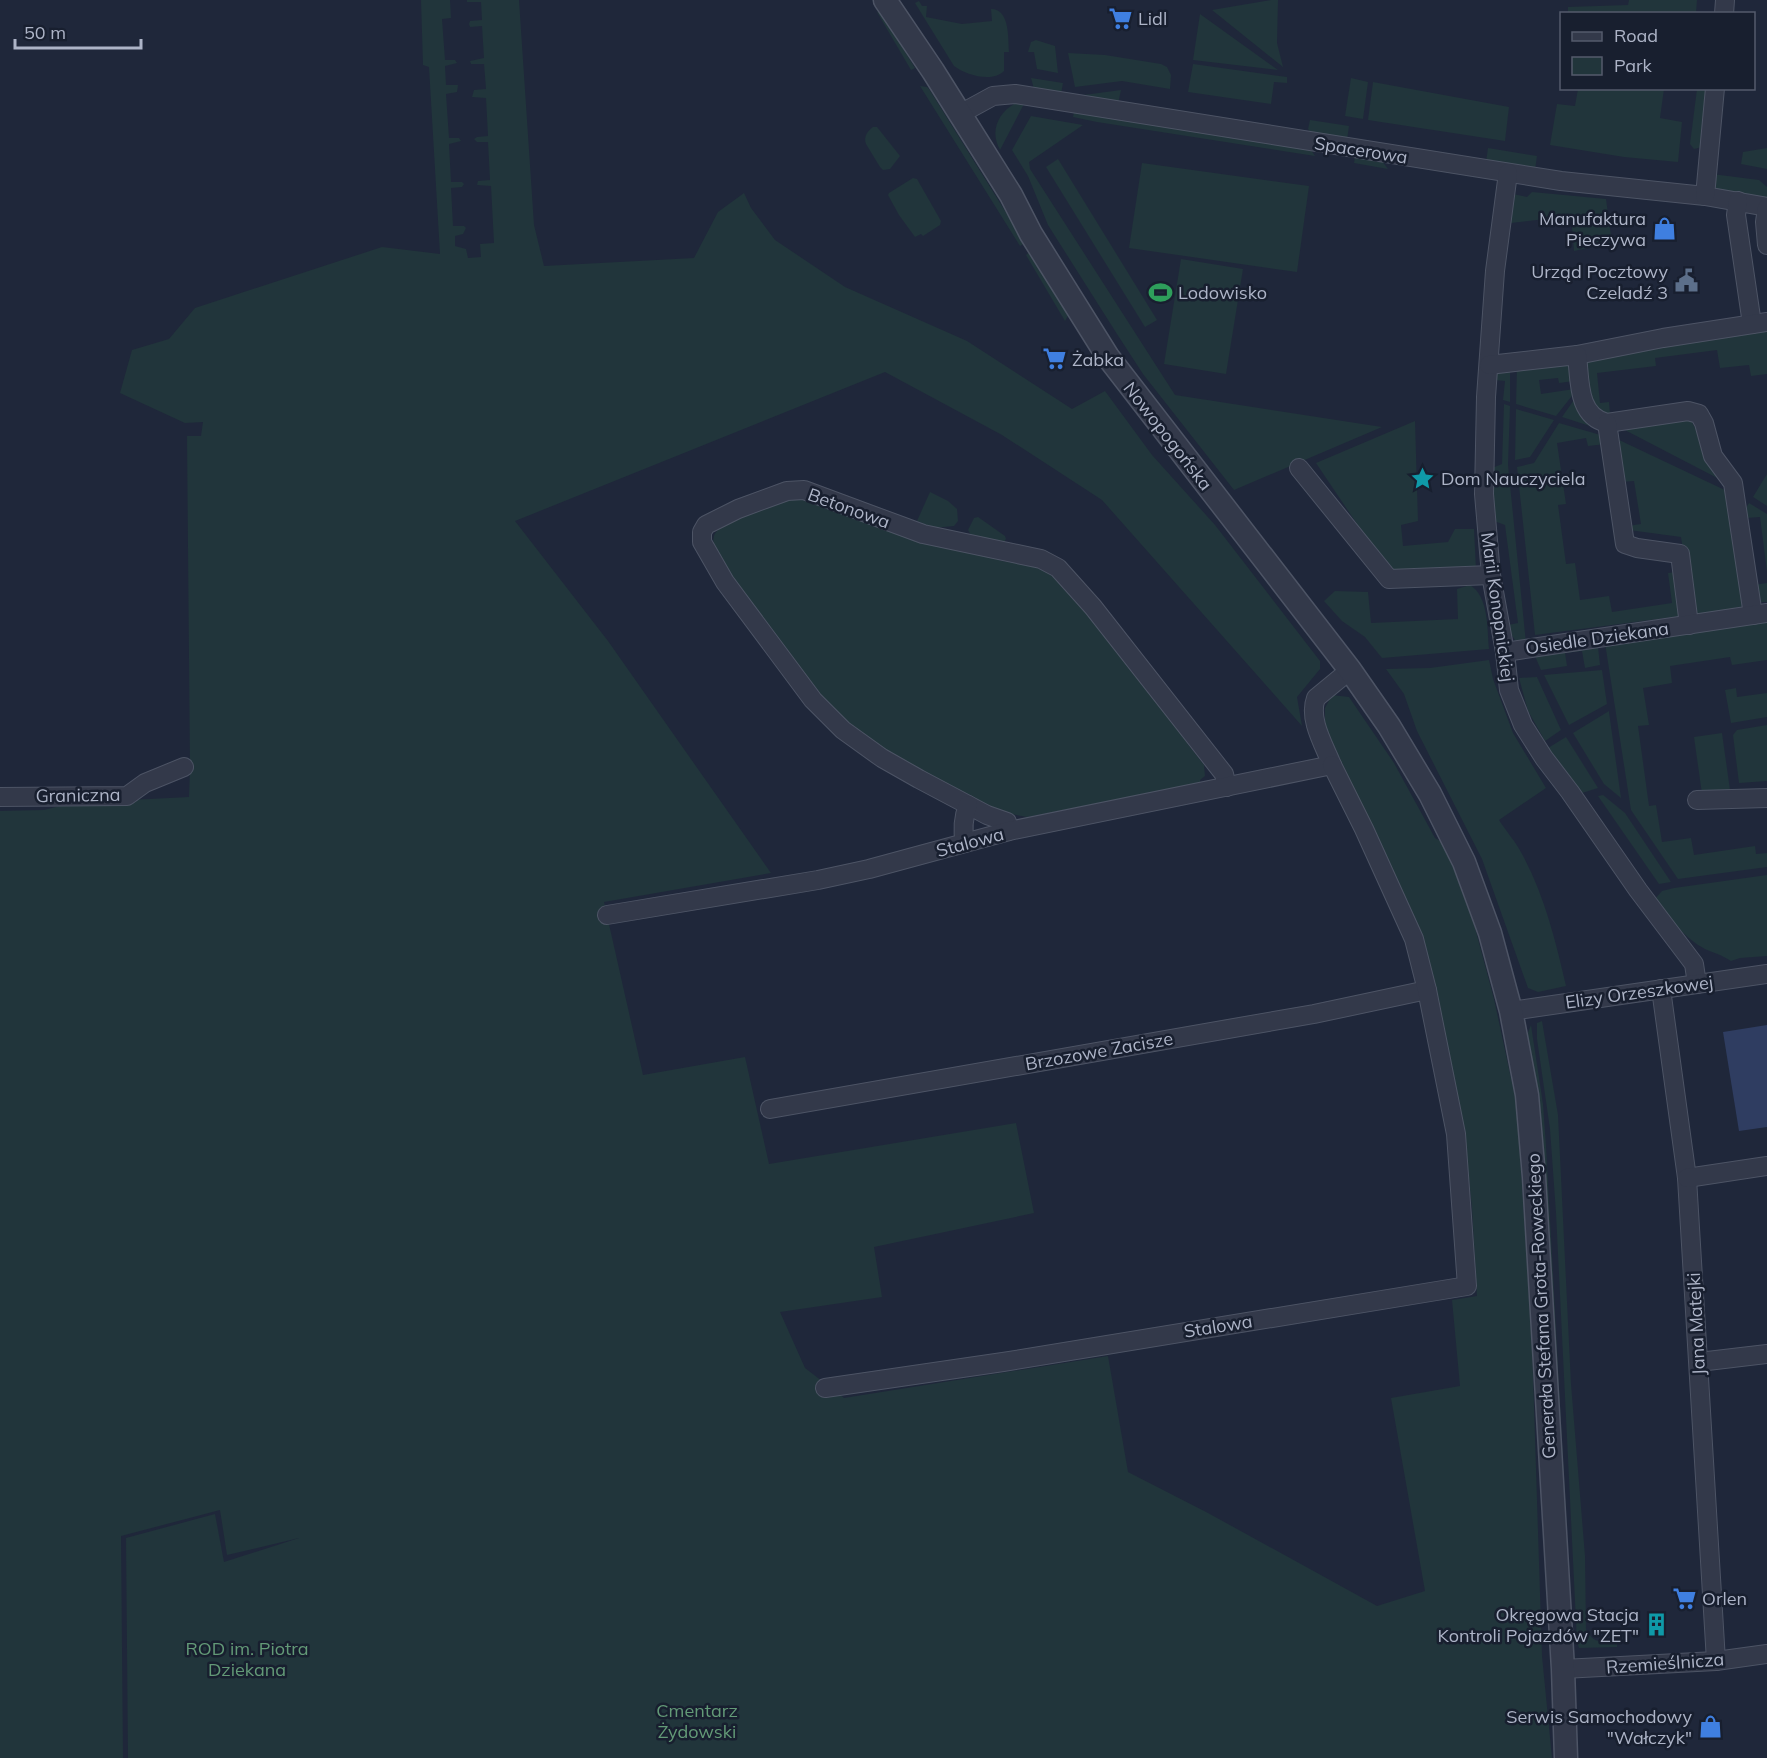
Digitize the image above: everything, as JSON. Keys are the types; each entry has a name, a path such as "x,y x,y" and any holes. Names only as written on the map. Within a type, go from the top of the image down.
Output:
{"street":[{"name":"Nowopogońska","path":"885,0 1011,195 1031,234 1108,357 1350,670 1411,760 1464,862"},
{"path":"1705,196 1715,90"},
{"name":"Spacerowa","path":"960,114 993,96 1015,94 1508,173 1612,188 1705,196 1767,207"},
{"name":"Marii Konopnickiej","path":"1508,173 1495,271 1486,397 1484,494 1491,575 1505,652 1509,690 1523,725 1544,758 1694,964 1698,984"},
{"path":"1489,365 1577,355 1760,323 1736,215 1738,201"},
{"path":"1767,207 1765,222 1767,245"},
{"path":"1577,355 1586,410 1597,420 1607,423"},
{"name":"Osiedle Dziekana","path":"1505,652 1689,625 1760,614 1733,483 1713,456 1704,423 1699,414 1688,411 1607,423 1625,544 1680,554 1689,625"},
{"path":"1299,468 1389,579 1491,575"},
{"name":"Betonowa","path":"1009,831 1007,822 987,815 882,758 843,730 813,700 725,582 702,542 702,532 706,525 787,491 811,491 923,534 1041,559 1058,568 1093,607 1224,774 1227,787"},
{"path":"1350,670 1316,698 1313,705 1315,722 1332,765 1414,939 1427,990"},
{"name":"Stalowa","path":"607,915 818,880 869,869 1009,831 1332,765"},
{"name":"Graniczna","path":"0,796 127,796 145,783 184,767"},
{"path":"1698,800 1767,798"},
{"path":"965,843 964,817 968,805"},
{"name":"Generała Stefana Grota-Roweckiego","path":"1464,862 1490,933 1512,1011 1527,1095 1534,1177 1563,1669 1566,1758"},
{"name":"Elizy Orzeszkowej","path":"1512,1011 1767,974"},
{"name":"Jana Matejki","path":"1661,989 1687,1178 1716,1661"},
{"name":"Stalowa","path":"825,1388 1003,1362 1467,1286 1456,1141 1427,990"},
{"name":"Brzozowe Zacisze","path":"770,1109 1314,1014 1427,990"},
{"path":"1687,1178 1767,1166"},
{"path":"1699,1362 1767,1354"},
{"name":"Rzemieślnicza","path":"1563,1669 1716,1661 1767,1654"}],"green space":[{"path":"421,0 450,0 451,18 442,19 445,60 455,60 457,63 445,66 446,85 458,85 457,92 446,94 449,138 459,138 461,141 449,144 451,182 464,184 462,187 451,188 453,226 466,228 463,234 455,236 455,246 466,249 468,258 481,257 480,244 494,243 491,186 477,185 478,181 490,180 488,142 477,142 474,139 488,136 486,98 472,97 474,90 486,89 484,64 471,64 470,61 484,58 482,26 470,27 469,24 470,21 482,20 481,2 467,2 467,0 519,0 534,225 544,266 694,258 718,212 744,193 751,208 775,240 845,287 967,341 1072,409 1105,391 1152,455 1215,525 1320,661 1320,669 1297,697 1302,726 1102,500 1002,435 885,372 515,521 608,641 771,873 604,902 643,1075 745,1057 769,1164 1016,1123 1034,1213 874,1247 882,1297 780,1312 805,1368 844,1398 1108,1356 1128,1472 1208,1513 1377,1606 1425,1591 1391,1398 1460,1386 1452,1300 1477,1296 1472,1208 1468,1170 1457,1118 1373,829 1325,727 1325,708 1332,695 1349,697 1394,763 1435,838 1444,843 1474,924 1494,999 1517,1106 1532,1344 1542,1656 1552,1758 128,1758 126,1538 215,1514 224,1562 299,1538 227,1555 220,1510 121,1536 123,1758 0,1758 0,811 44,810 71,803 189,797 187,436 201,436 203,422 185,423 120,393 132,350 169,339 195,308 382,247 440,254 429,67 423,65"},
{"path":"1278,0 1277,43 1283,67 1212,10"},
{"path":"1629,0 1697,0 1696,12 1568,12 1568,7 1628,5"},
{"path":"919,1 922,6 927,6 926,17 962,24 992,21 991,9 1002,14 1007,25 1009,52 1004,52 1004,71 993,77 986,77 965,72 954,66 915,3"},
{"path":"877,12 882,14 915,68 911,70"},
{"path":"1200,14 1278,70 1193,60"},
{"path":"1036,40 1055,46 1058,73 1037,69 1034,52 1028,52 1031,42"},
{"path":"1068,53 1105,55 1161,64 1167,67 1171,75 1170,89 1122,81 1075,87"},
{"path":"1193,64 1287,77 1287,83 1274,82 1271,104 1188,92"},
{"path":"1031,78 1063,83 1061,94 1034,89"},
{"path":"1351,78 1368,82 1363,119 1345,116"},
{"path":"1373,82 1509,107 1505,141 1368,120"},
{"path":"920,86 929,89 1025,243 1020,246"},
{"path":"1121,90 1118,104 1076,96"},
{"path":"1578,90 1664,90 1660,118 1682,122 1678,162 1624,157 1550,145 1557,104 1575,106"},
{"path":"1697,90 1713,90 1706,146 1694,149 1690,144"},
{"path":"1014,104 1024,104 1000,150 996,137 997,124 1003,113"},
{"path":"1074,112 1311,150 1315,156 1097,122 1073,117"},
{"path":"1031,116 1083,125 1029,162 1030,169 1175,395 1382,427 1234,490 1143,374 1048,225 1028,176 1012,150"},
{"path":"1310,120 1349,126 1347,140 1313,135 1308,129"},
{"path":"873,127 877,127 900,156 890,169 883,170 880,167 866,144 866,136"},
{"path":"1488,148 1537,156 1535,170 1486,162"},
{"path":"1767,148 1767,169 1741,164 1743,152"},
{"path":"1355,157 1382,161 1388,169 1354,163"},
{"path":"1058,159 1157,320 1145,327 1046,167"},
{"path":"1142,163 1309,186 1297,272 1129,248"},
{"path":"1712,174 1759,180 1767,187 1767,199 1716,189 1712,184"},
{"path":"913,178 917,179 941,221 940,225 923,236 921,234 915,237 888,195"},
{"path":"1532,192 1606,199 1612,243 1574,251 1571,216 1511,223 1513,194 1527,197"},
{"path":"1031,251 1069,314 1065,321 1026,255"},
{"path":"1181,259 1243,269 1226,374 1164,364"},
{"path":"1767,327 1767,374 1751,376 1749,365 1720,368 1717,350 1655,358 1656,366 1597,373 1600,403 1609,402 1610,414 1606,415 1590,406 1586,360"},
{"path":"1568,365 1573,370 1574,381 1559,383 1558,378 1539,380 1541,394 1574,389 1575,392 1556,416 1516,404 1517,367"},
{"path":"1510,368 1510,402 1503,400 1505,381 1495,380 1495,374"},
{"path":"1576,397 1583,412 1593,427 1562,417"},
{"path":"1504,404 1510,406 1508,465 1526,643 1517,643 1508,625 1518,623 1505,525 1494,521 1492,468 1502,464"},
{"path":"1516,409 1554,420 1530,457 1515,460"},
{"path":"1690,418 1707,453 1723,481 1621,428"},
{"path":"1415,421 1418,521 1401,525 1403,546 1448,542 1455,529 1474,529 1476,569 1393,571 1386,567 1316,463"},
{"path":"1559,423 1604,436 1606,444 1588,446 1586,438 1557,443 1566,504 1558,505 1566,564 1575,563 1580,600 1609,596 1612,612 1672,603 1668,573 1676,572 1681,616 1535,635 1517,467 1534,463"},
{"path":"1617,439 1729,492 1744,606 1697,616 1692,611 1681,537 1629,530 1628,526 1641,524 1634,481 1621,482"},
{"path":"1767,474 1767,506 1753,497"},
{"path":"930,492 948,501 957,509 958,521 954,526 933,528 917,521"},
{"path":"790,498 803,499 1002,561 1034,566 1051,575 1090,614 1159,705 1189,740 1187,743 1204,765 1205,776 1200,780 1200,784 1027,817 992,807 871,742 836,714 811,686 729,575 715,550 714,536 726,524 748,513"},
{"path":"1749,503 1767,514 1767,572 1760,517 1746,518 1744,511"},
{"path":"978,517 1005,536 1004,542 972,537 968,530 974,518"},
{"path":"1767,583 1767,602 1761,602 1757,599 1754,585"},
{"path":"1470,585 1481,597 1484,605 1489,649 1382,658 1365,637 1342,621 1324,601 1335,591 1368,592 1371,623 1458,619 1457,589"},
{"path":"1767,620 1767,660 1732,665 1730,657 1670,666 1672,683 1643,688 1649,725 1638,726 1649,806 1656,805 1662,842 1691,838 1694,855 1755,846 1756,854 1767,853 1767,867 1678,879 1631,810 1605,643"},
{"path":"1598,647 1600,665 1585,668 1582,651 1565,653 1567,666 1541,670 1535,656"},
{"path":"1489,660 1493,679 1513,733 1546,788 1499,820 1520,850 1537,885 1566,986 1538,992 1528,988 1482,859 1417,731 1404,694 1386,669 1430,668"},
{"path":"1602,670 1607,704 1569,725 1544,675"},
{"path":"1537,677 1561,730 1545,741 1528,711 1519,678"},
{"path":"1736,688 1737,697 1767,693 1767,717 1731,723 1725,690"},
{"path":"1609,711 1621,798 1604,784 1573,733"},
{"path":"1767,725 1767,781 1739,783 1733,735 1737,730"},
{"path":"1722,733 1730,790 1702,794 1694,737"},
{"path":"1566,737 1598,788 1582,793 1548,748"},
{"path":"1603,795 1625,813 1671,882 1659,884 1598,796"},
{"path":"1767,875 1767,956 1731,961 1705,949 1683,933 1655,899 1662,891 1674,888"},
{"path":"1542,1021 1558,1115 1571,1384 1585,1556 1586,1629 1595,1640 1617,1640 1617,1647 1579,1648 1577,1642 1556,1213 1550,1129 1537,1039 1537,1023"},
{"path":"1531,1025 1543,1104 1546,1146 1573,1644 1571,1646 1537,1100 1527,1035"}],"water":[{"path":"1767,1025 1767,1127 1739,1131 1723,1032"}],"place":[{"name":"Lidl","path":"1120,18"},
{"name":"Manufaktura Pieczywa","path":"1664,228"},
{"name":"Urząd Pocztowy Czeladź 3","path":"1686,281"},
{"name":"Lodowisko","path":"1160,292"},
{"name":"Żabka","path":"1054,359"},
{"name":"Dom Nauczyciela","path":"1423,478"},
{"name":"Orlen","path":"1684,1598"},
{"name":"Okręgowa Stacja Kontroli Pojazdów \"ZET\"","path":"1657,1624"},
{"name":"Serwis Samochodowy \"Wałczyk\"","path":"1710,1726"}],"park label":[{"name":"ROD im. Piotra Dziekana","path":"247,1658"},
{"name":"Cmentarz Żydowski","path":"697,1720"}]}
